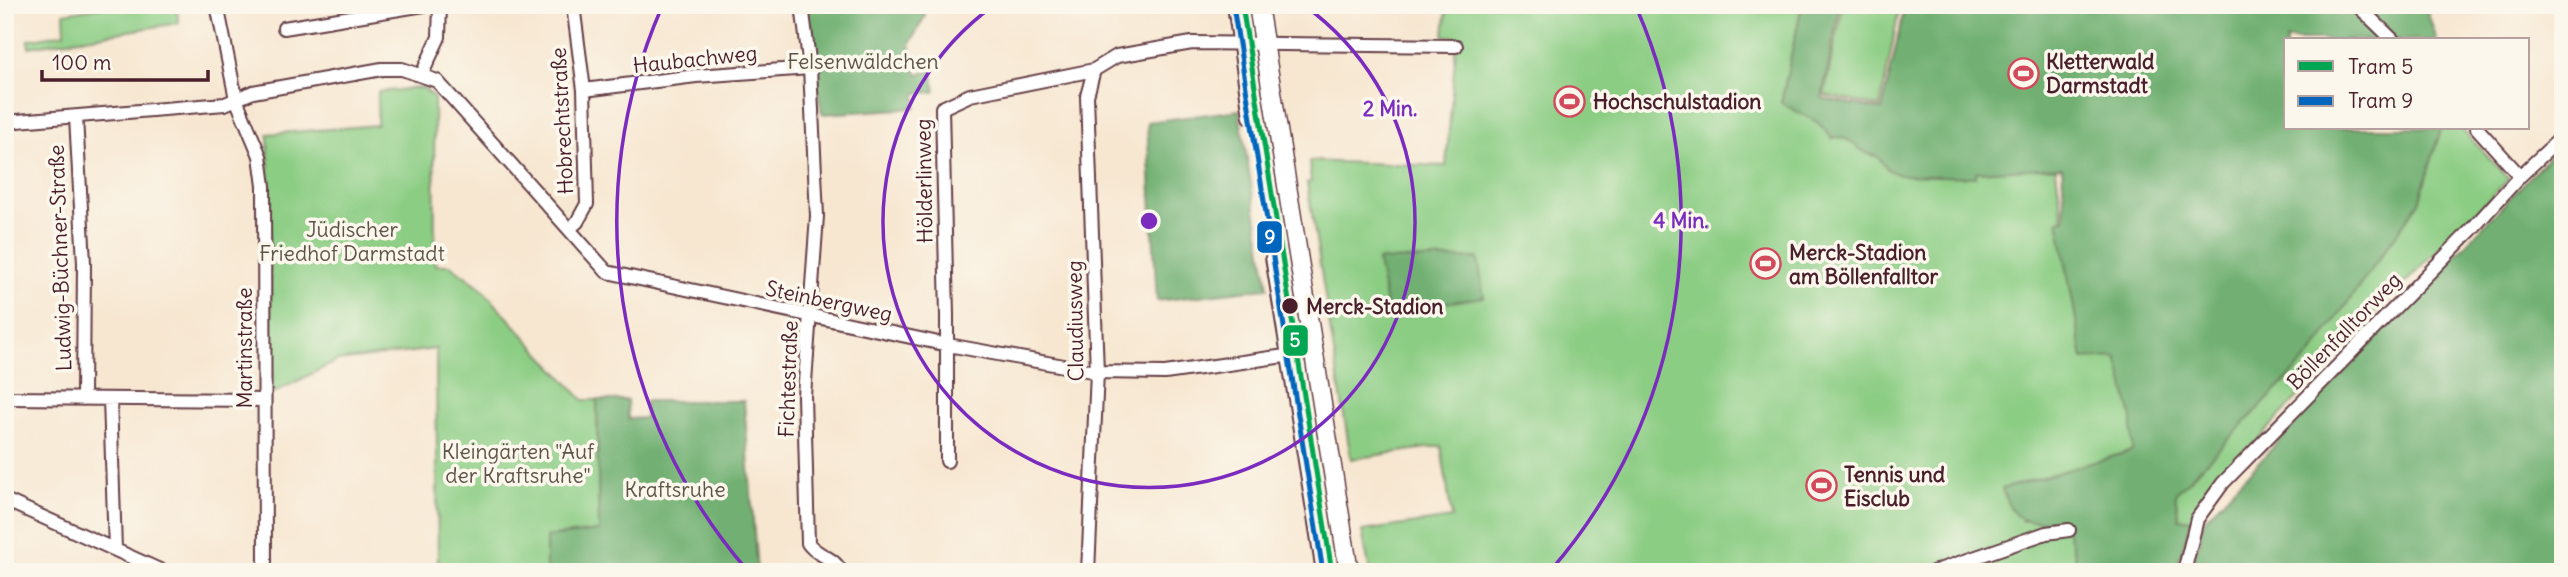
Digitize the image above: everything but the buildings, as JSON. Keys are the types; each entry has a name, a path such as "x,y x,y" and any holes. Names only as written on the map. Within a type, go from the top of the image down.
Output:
{"main road":[{"path":"1258,5 1349,572"}],"street":[{"name":"Martinstraße","path":"217,5 236,99 260,156 264,186 265,572"},
{"path":"284,29 351,11 424,5"},
{"path":"5,122 225,104 253,92 382,69 402,69 422,74 439,37 440,5"},
{"name":"Hobrechtstraße","path":"569,229 578,222 587,204 584,90 573,5"},
{"name":"Fichtestraße","path":"802,5 810,68 817,216 804,396 808,543 813,551 836,562 840,570"},
{"path":"1234,5 1250,117"},
{"path":"2357,5 2391,38"},
{"name":"Hölderlinweg","path":"947,461 948,345 942,108 970,94 1094,69 1118,56 1152,48 1192,43 1456,46"},
{"name":"Haubachweg","path":"584,90 696,76 810,68"},
{"name":"Claudiusweg","path":"1088,572 1097,373 1087,96 1094,69"},
{"name":"Steinbergweg","path":"422,74 438,81 607,272 809,317 1097,373 1166,373 1313,352"},
{"name":"Ludwig-Büchner-Straße","path":"76,117 84,264 83,399"},
{"path":"2479,130 2520,176"},
{"name":"Böllenfalltorweg","path":"2184,572 2197,519 2223,483 2520,176 2563,136"},
{"path":"1272,257 1323,572"},
{"path":"5,398 263,400"},
{"path":"110,399 115,549"},
{"path":"5,500 161,571"},
{"path":"1933,572 2046,534 2069,530"}],"green space":[{"path":"114,5 176,5 179,23 29,47 28,40 65,33 64,13"},
{"name":"Felsenwäldchen","path":"804,5 922,5 925,16 910,44 917,74 933,71 935,92 916,93 916,108 822,114"},
{"path":"1447,5 1802,5 1784,90 2055,164 2083,358 2117,357 2133,418 2132,451 2003,489 2022,521 2064,521 2075,554 2075,572 1951,572 1947,563 1921,572 1370,572 1362,531 1452,518 1441,446 1351,459 1307,183 1311,182 1309,161 1446,166 1456,46 1455,36 1444,36"},
{"path":"1802,5 1840,5 1822,98 1882,110 1905,5 2425,5 2436,38 2284,38 2284,130 2440,130 2419,202 2309,357 2175,494 2179,519 2192,520 2175,572 2075,572 2075,554 2064,521 2031,521 2018,517 2012,511 2002,489 2132,451 2132,418 2117,357 2083,359 2058,220 2065,219 2062,167 1976,172 1976,177 1900,175 1888,170 1877,156 1844,139 1832,138 1819,123 1781,103"},
{"path":"1843,5 1900,5 1880,107 1824,95"},
{"path":"425,89 434,98 435,265 450,265 479,286 583,400 597,400 599,531 546,537 546,572 438,572 436,349 337,361 272,394 268,134 377,125 378,92"},
{"path":"1239,110 1268,288 1157,301 1147,122"},
{"path":"2440,130 2463,130 2509,179 2374,314 2221,480 2192,520 2179,519 2175,494 2309,357 2419,202"},
{"path":"2563,142 2563,572 2191,572 2205,519"},
{"path":"1478,258 1484,297 1387,312 1378,260"},
{"name":"Kraftsruhe","path":"597,400 627,400 628,419 645,418 645,401 744,401 757,572 546,572 546,537 599,531"}],"tram line":[{"name":"5","path":"1242,5 1332,572"},
{"name":"9","path":"1233,6 1323,572"}],"place":[{"name":"Kletterwald Darmstadt","path":"2023,73"},
{"name":"Hochschulstadion","path":"1570,101"},
{"name":"Merck-Stadion am Böllenfalltor","path":"1766,264"},
{"name":"Merck-Stadion","path":"1290,306"},
{"name":"Tennis und Eisclub","path":"1821,486"}],"park label":[{"name":"Jüdischer Friedhof Darmstadt","path":"352,241"},
{"name":"Kleingärten \"Auf der Kraftsruhe\"","path":"518,463"}]}
